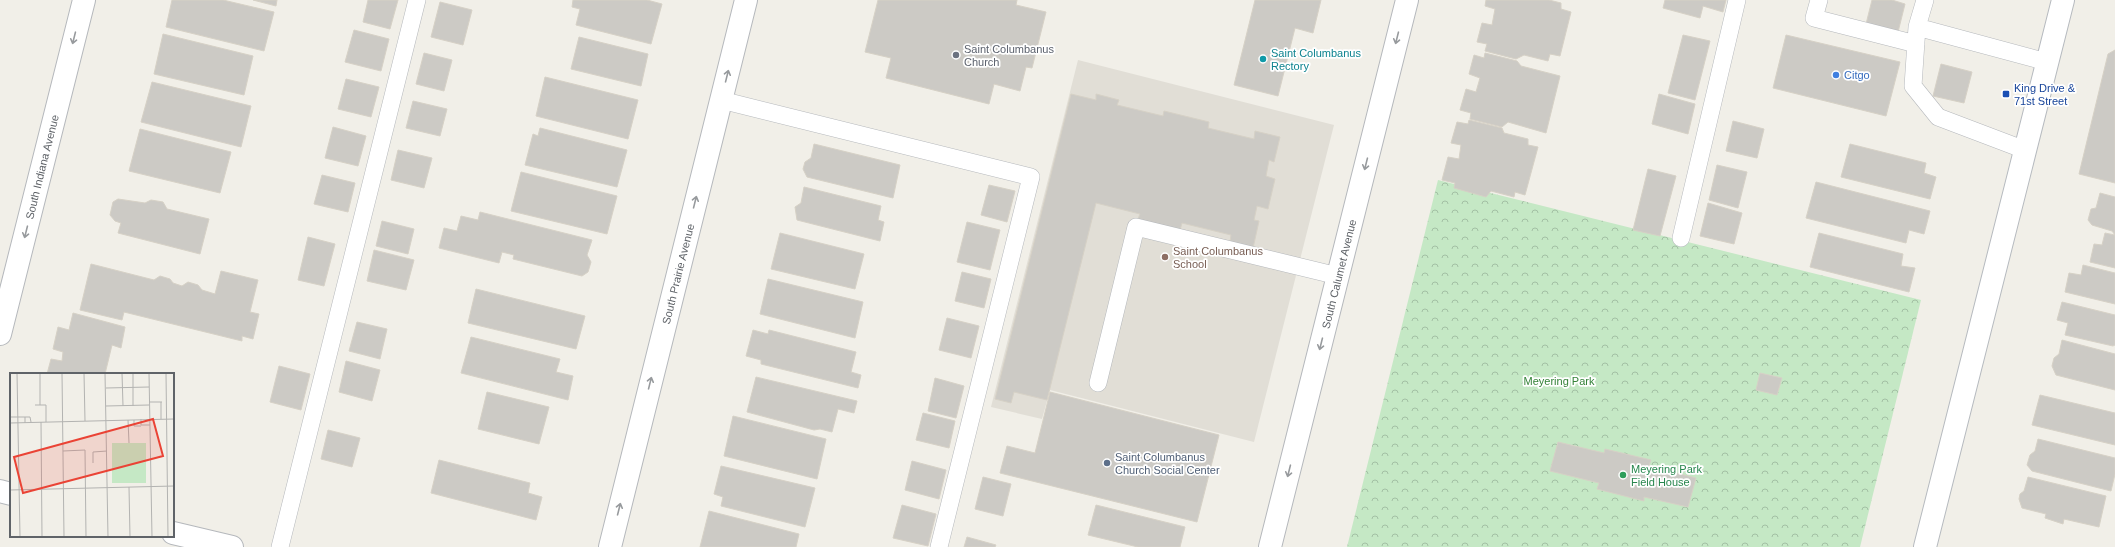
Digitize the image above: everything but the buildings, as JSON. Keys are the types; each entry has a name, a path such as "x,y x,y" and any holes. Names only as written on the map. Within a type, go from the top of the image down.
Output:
{"street":[{"name":"South Indiana Avenue","path":"0,334 84,0"},
{"name":"South Prairie Avenue","path":"610,547 746,0"},
{"name":"South Calumet Avenue","path":"1270,547 1407,0"},
{"path":"1925,547 2062,0"},
{"path":"0,491 10,494"},
{"path":"174,533 232,547"}],"lane":[{"path":"280,547 417,0"},
{"path":"1681,238 1737,0"},
{"path":"1819,0 1814,18 1917,35 2047,62"},
{"path":"1925,0 1917,35 1913,86 1938,117 2025,150"},
{"path":"721,100 1031,177 939,547"},
{"path":"1098,383 1136,227 1338,276"}],"shaded area":[{"name":"Saint Columbanus School","path":"1078,60 1334,125 1254,442 1050,390 1042,419 991,407"}],"green space":[{"name":"Meyering Park","path":"1438,180 1921,300 1860,547 1347,547"}],"place":[{"name":"Saint Columbanus Church","path":"956,55"},
{"name":"Saint Columbanus Rectory","path":"1263,59"},
{"name":"Citgo","path":"1836,75"},
{"name":"King Drive & 71st Street","path":"2006,94"},
{"name":"Saint Columbanus School","path":"1165,257"},
{"name":"Saint Columbanus Church Social Center","path":"1107,463"},
{"name":"Meyering Park Field House","path":"1623,475"}]}
